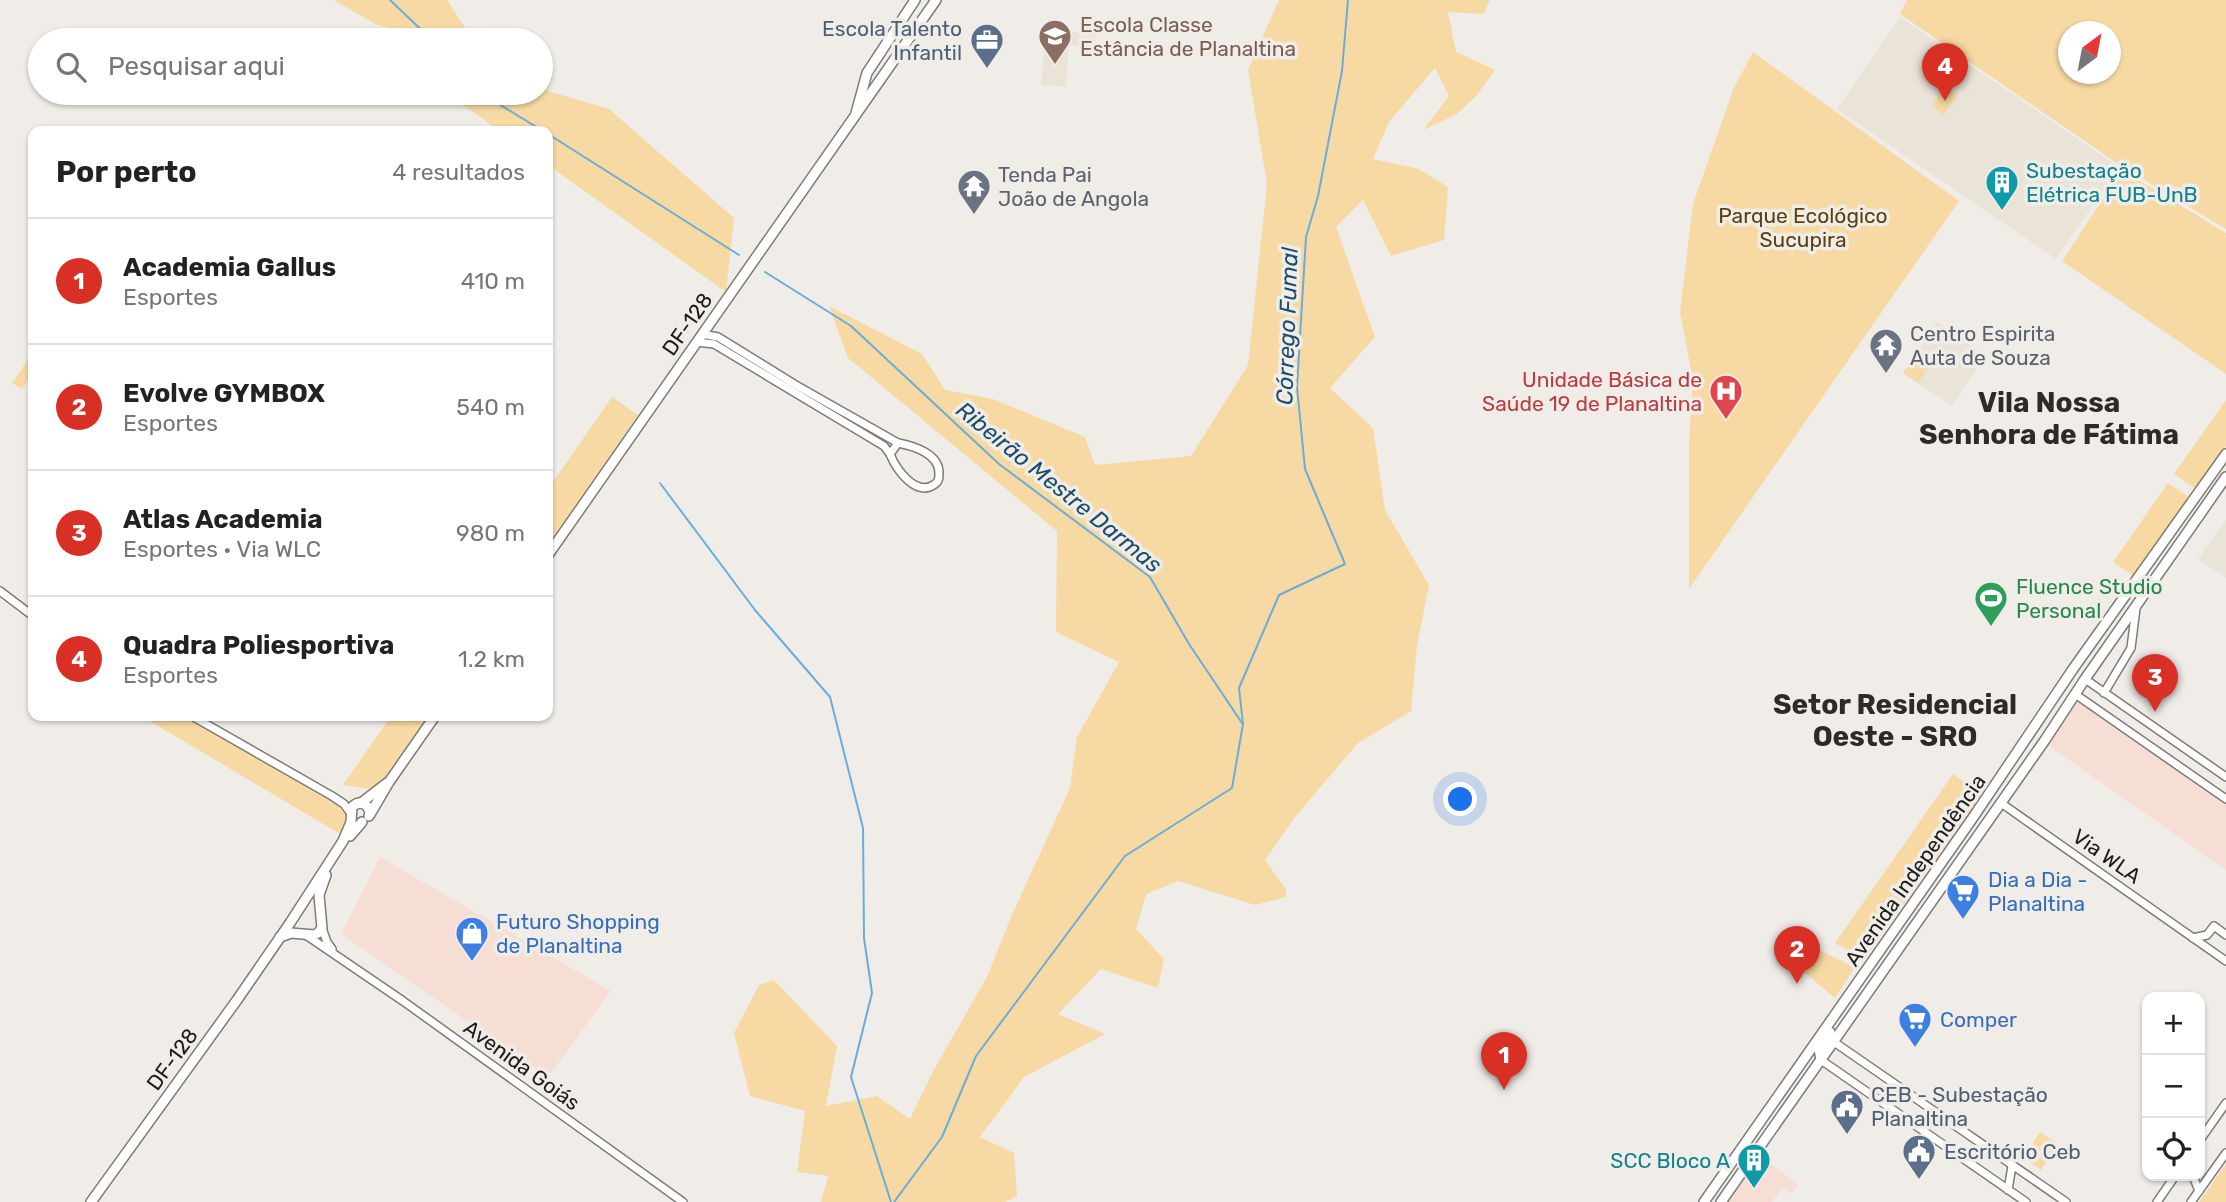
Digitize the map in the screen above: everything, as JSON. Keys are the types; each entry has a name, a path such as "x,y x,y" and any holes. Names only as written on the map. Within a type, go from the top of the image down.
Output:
{"main road":[{"name":"DF-128","path":"856,114 866,77 915,0"},
{"name":"DF-128","path":"553,548 936,0"},
{"path":"878,56 880,64 891,66"},
{"name":"Avenida Independência","path":"1704,1202 1978,811 2097,635 2226,454"},
{"path":"2213,473 2218,480 2225,478"},
{"name":"Avenida Independência","path":"1721,1202 2225,478"},
{"path":"2206,483 2211,483 2217,489"},
{"path":"2097,635 2103,644 2110,645"},
{"path":"2088,649 2097,648 2101,657"},
{"name":"DF-128","path":"322,928 318,904 327,874 432,721"},
{"name":"DF-128","path":"91,1202 237,1000 304,901 343,841 352,807 389,782"},
{"path":"358,803 367,806 370,813"},
{"path":"1978,811 1979,820 1991,817"},
{"path":"351,816 357,822 362,822"},
{"path":"1968,825 1972,822 1977,824 1980,832"},
{"path":"306,934 299,920 304,901 313,900 318,904"},
{"path":"280,937 291,933 317,935 322,928"},
{"path":"1863,974 1871,975 1877,981"},
{"path":"1821,1060 1819,1049 1832,1028 1837,1011"},
{"path":"1780,1093 1784,1100 1791,1102"},
{"path":"1774,1102 1784,1111"}],"street":[{"path":"699,338 736,353 838,414 884,446 902,477 924,487 938,480 939,471 935,459 838,414"},
{"path":"890,454 898,443"},
{"path":"0,592 28,612"},
{"path":"2104,693 2131,648 2136,608"},
{"path":"2085,679 2226,777"},
{"path":"2075,694 2226,799"},
{"path":"201,721 332,796 344,804 351,816"},
{"path":"332,796 358,803"},
{"name":"Via WLA","path":"2001,803 2226,961"},
{"path":"2207,948 2207,935 2214,926 2226,935"},
{"name":"Avenida Goiás","path":"322,928 327,942 340,957"},
{"name":"Avenida Goiás","path":"306,934 683,1202"},
{"path":"2193,938 2207,935"},
{"path":"1834,1042 2066,1202"},
{"path":"1821,1060 2026,1202"},
{"path":"2205,1133 2226,1102"},
{"path":"2192,1202 2226,1153"},
{"path":"2008,1190 2012,1166"},
{"path":"2157,1202 2172,1181"},
{"path":"2195,1181 2199,1191"}],"shaded area":[{"path":"1900,17 2119,167 2056,259 1837,109"},
{"name":"Escola Classe Estância de Planaltina","path":"1046,30 1095,34 1094,46 1069,45 1066,87 1041,85"},
{"path":"1937,322 1982,353 1983,359 1952,406 1903,373"},
{"path":"2226,520 2226,578 2198,559"},
{"path":"2081,693 2226,793 2226,870 2046,744"},
{"name":"Futuro Shopping de Planaltina","path":"380,857 611,991 548,1077 341,934"},
{"path":"1757,1154 1798,1184 1791,1194 1782,1188 1772,1202 1724,1202"}],"green space":[{"path":"334,0 447,0 465,28 390,28 377,25"},
{"path":"1279,0 1490,0 1483,14 1448,12 1456,52 1495,70 1477,95 1457,114 1423,130 1449,96 1435,68 1389,122 1373,159 1419,169 1448,187 1444,240 1391,256 1363,200 1336,227 1375,337 1330,388 1373,428 1385,510 1429,585 1417,646 1411,711 1358,743 1296,816 1265,860 1286,889 1286,897 1255,905 1178,881 1146,894 1136,929 1164,959 1158,988 1101,969 1058,1014 1105,1034 1024,1077 980,1137 1014,1153 1017,1196 1005,1202 821,1202 828,1176 797,1172 805,1111 750,1096 734,1033 759,985 774,980 837,1046 826,1106 877,1096 910,1119 932,1073 987,977 1011,917 1070,788 1077,737 1119,662 1056,632 1057,531 848,358 829,306 922,354 945,390 993,399 1085,437 1095,465 1191,456 1248,365 1267,184 1248,70"},
{"path":"1907,0 2226,0 2226,229 2121,166 1900,14"},
{"name":"Parque Ecológico Sucupira","path":"1753,52 1959,201 1689,589 1689,442 1693,381 1680,312 1693,204 1733,90"},
{"path":"1945,87 1957,95 1944,115 1932,106"},
{"path":"553,93 609,109 734,218 726,292 553,169 553,126 493,126 463,105 553,105"},
{"path":"2122,170 2226,233 2226,374 2062,261"},
{"path":"1917,352 1932,362 1918,383 1903,373"},
{"path":"28,359 28,380 22,389 12,383"},
{"path":"612,397 638,415 553,537 553,482"},
{"path":"2226,400 2226,446 2196,489 2174,474"},
{"path":"2168,483 2190,498 2134,576 2113,562"},
{"path":"149,721 193,721 336,804 346,818 342,835"},
{"path":"388,721 424,721 376,790 343,785"},
{"path":"1953,774 1982,795 1865,959 1835,943"},
{"path":"1794,932 1823,952 1855,967 1835,998 1782,954"},
{"path":"2040,1132 2058,1144 2041,1170 2023,1158"},
{"path":"2226,1164 2226,1202 2199,1202"}],"waterway":[{"name":"Ribeirão Mestre Darmas","path":"390,0 419,28"},
{"name":"Córrego Fumal","path":"894,1202 942,1137 976,1056 1125,856 1232,788 1243,724 1239,688 1279,595 1345,564 1305,469 1297,387 1306,237 1318,196 1342,71 1348,0"},
{"name":"Ribeirão Mestre Darmas","path":"500,105 535,126"},
{"name":"Ribeirão Mestre Darmas","path":"553,137 739,255"},
{"name":"Ribeirão Mestre Darmas","path":"765,272 851,326 999,464 1150,577 1189,644 1242,723"},
{"path":"660,483 755,610 830,697 863,828 864,938 872,993 851,1077 891,1202"}],"place":[{"name":"Escola Classe Estância de Planaltina","path":"1055,66"},
{"name":"Escola Talento Infantil","path":"987,70"},
{"name":"Quadra Poliesportiva","path":"1945,101"},
{"name":"Subestação Elétrica FUB-UnB","path":"2002,212"},
{"name":"Tenda Pai João de Angola","path":"974,216"},
{"name":"Centro Espirita Auta de Souza","path":"1886,375"},
{"name":"Unidade Básica de Saúde 19 de Planaltina","path":"1726,421"},
{"name":"Fluence Studio Personal","path":"1991,628"},
{"name":"Atlas Academia","path":"2155,712"},
{"name":"Dia a Dia - Planaltina","path":"1963,921"},
{"name":"Futuro Shopping de Planaltina","path":"472,963"},
{"name":"Evolve GYMBOX","path":"1797,984"},
{"name":"Comper","path":"1915,1049"},
{"name":"Academia Gallus","path":"1504,1090"},
{"name":"CEB - Subestação Planaltina","path":"1847,1136"},
{"name":"Escritório Ceb","path":"1919,1181"},
{"name":"SCC Bloco A","path":"1754,1190"}],"district":[{"name":"Vila Nossa Senhora de Fátima","path":"2049,418"},
{"name":"Setor Residencial Oeste - SRO","path":"1895,720"}]}
